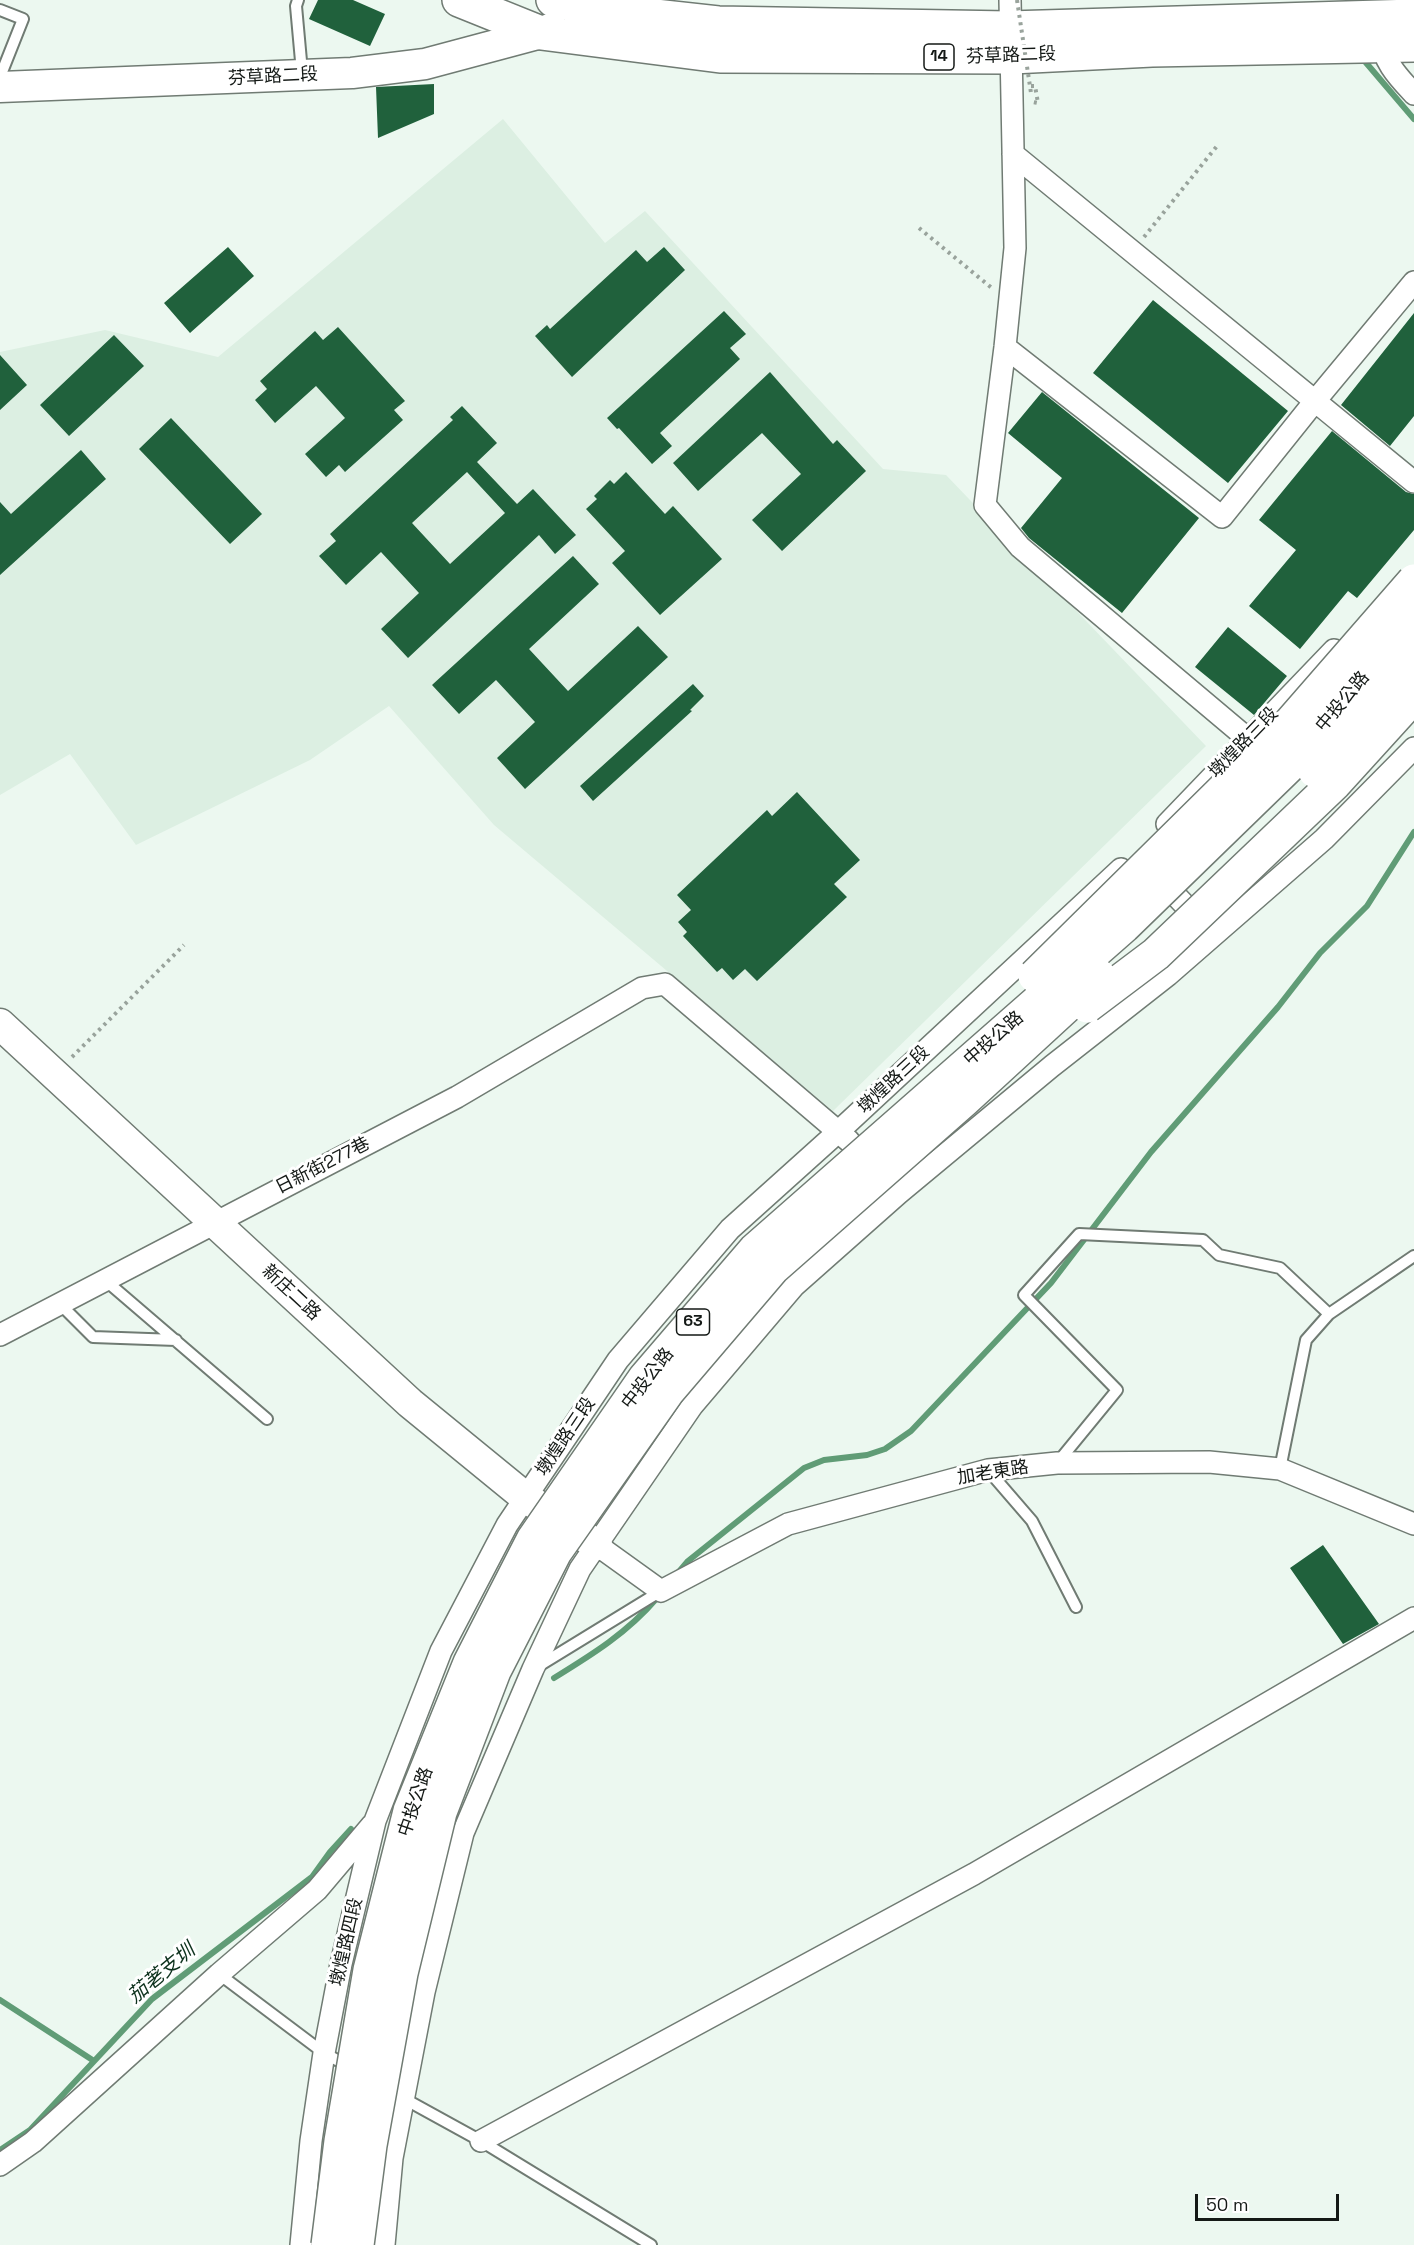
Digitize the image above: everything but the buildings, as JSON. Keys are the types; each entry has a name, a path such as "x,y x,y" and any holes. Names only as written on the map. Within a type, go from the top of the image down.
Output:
{"main road":[{"name":"14","path":"459,0 541,33"},
{"name":"14","path":"553,0 593,9"},
{"name":"芬草路二段","path":"593,9 718,23 1012,21 1152,50 1363,30"},
{"name":"芬草路二段","path":"541,33 720,56 1012,21"},
{"name":"14","path":"1363,30 1414,45"},
{"path":"952,1093 1018,992 1285,729 1414,581"},
{"name":"中投公路","path":"357,2245 370,2145 401,1973 440,1812 494,1671 555,1552 668,1391 773,1268 1298,757 1414,618"},
{"name":"中投公路","path":"328,2245 341,2141 370,1970 410,1811 470,1663 533,1540 645,1378 755,1250 1139,940 1314,773 1414,656"},
{"path":"952,1093 1156,954 1335,783 1414,696"}],"street":[{"name":"芬草路二段","path":"0,87 352,73 425,64 541,33 593,9"},
{"path":"1012,21 1015,248 985,504 1020,547 1248,739"},
{"path":"1363,30 1394,73 1414,94"},
{"path":"1013,154 1414,482"},
{"path":"1005,347 1222,517 1315,400 1414,282"},
{"name":"墩煌路三段","path":"441,1651 507,1525 618,1360 730,1229 1137,855 1390,591 1414,563"},
{"path":"384,2245 392,2158 424,1992 463,1833 533,1670 580,1569 692,1406 794,1286 899,1193 1052,1066 1168,975 1324,839 1414,748"},
{"path":"1137,855 1214,935"},
{"name":"日新街277巷","path":"0,1335 457,1097 642,988 665,984 839,1131"},
{"name":"新庄二路","path":"0,1024 410,1403 525,1497 597,1545"},
{"path":"839,1131 899,1193"},
{"name":"加老東路","path":"662,1591 788,1524 988,1470 1057,1463 1209,1462 1280,1468 1414,1524"},
{"path":"597,1545 662,1591"},
{"path":"481,2141 974,1874 1414,1618"},
{"name":"墩煌路四段","path":"301,2245 311,2141 324,2053 341,1964 375,1821 441,1651"},
{"path":"0,2165 33,2142 219,1974 317,1890 406,1785 519,1702"}],"lane":[{"path":"298,0 296,6 302,75"},
{"path":"0,10 24,19 0,77"},
{"path":"1057,1463 1117,1390 1024,1295 1079,1234 1203,1240 1219,1256 1280,1268 1329,1314"},
{"path":"1280,1468 1306,1340 1329,1314 1414,1256"},
{"path":"105,1279 267,1419"},
{"path":"59,1304 93,1337 176,1340"},
{"path":"988,1470 1032,1521 1076,1607"},
{"path":"533,1670 662,1591"},
{"path":"219,1974 324,2053 481,2141 651,2245"}],"path":[{"path":"1012,21 1033,104 1038,104 1035,86"},
{"path":"1132,251 1218,146"},
{"path":"919,228 1009,303"},
{"path":"55,1074 183,945"}],"shaded area":[{"path":"503,119 605,243 645,211 883,469 946,475 1206,746 833,1111 494,825 389,706 310,760 136,845 70,754 0,795 0,352 105,330 218,357"}],"waterway":[{"path":"1362,58 1414,119"},
{"path":"677,1574 688,1561 804,1468 824,1460 867,1455 885,1449 911,1431 1051,1283 1151,1152 1278,1007 1320,953 1367,906 1414,832"},
{"path":"554,1678 622,1632 657,1598"},
{"name":"茄荖支圳","path":"0,2150 30,2130 152,1999 312,1877 351,1829"},
{"path":"0,2000 94,2061"}]}
